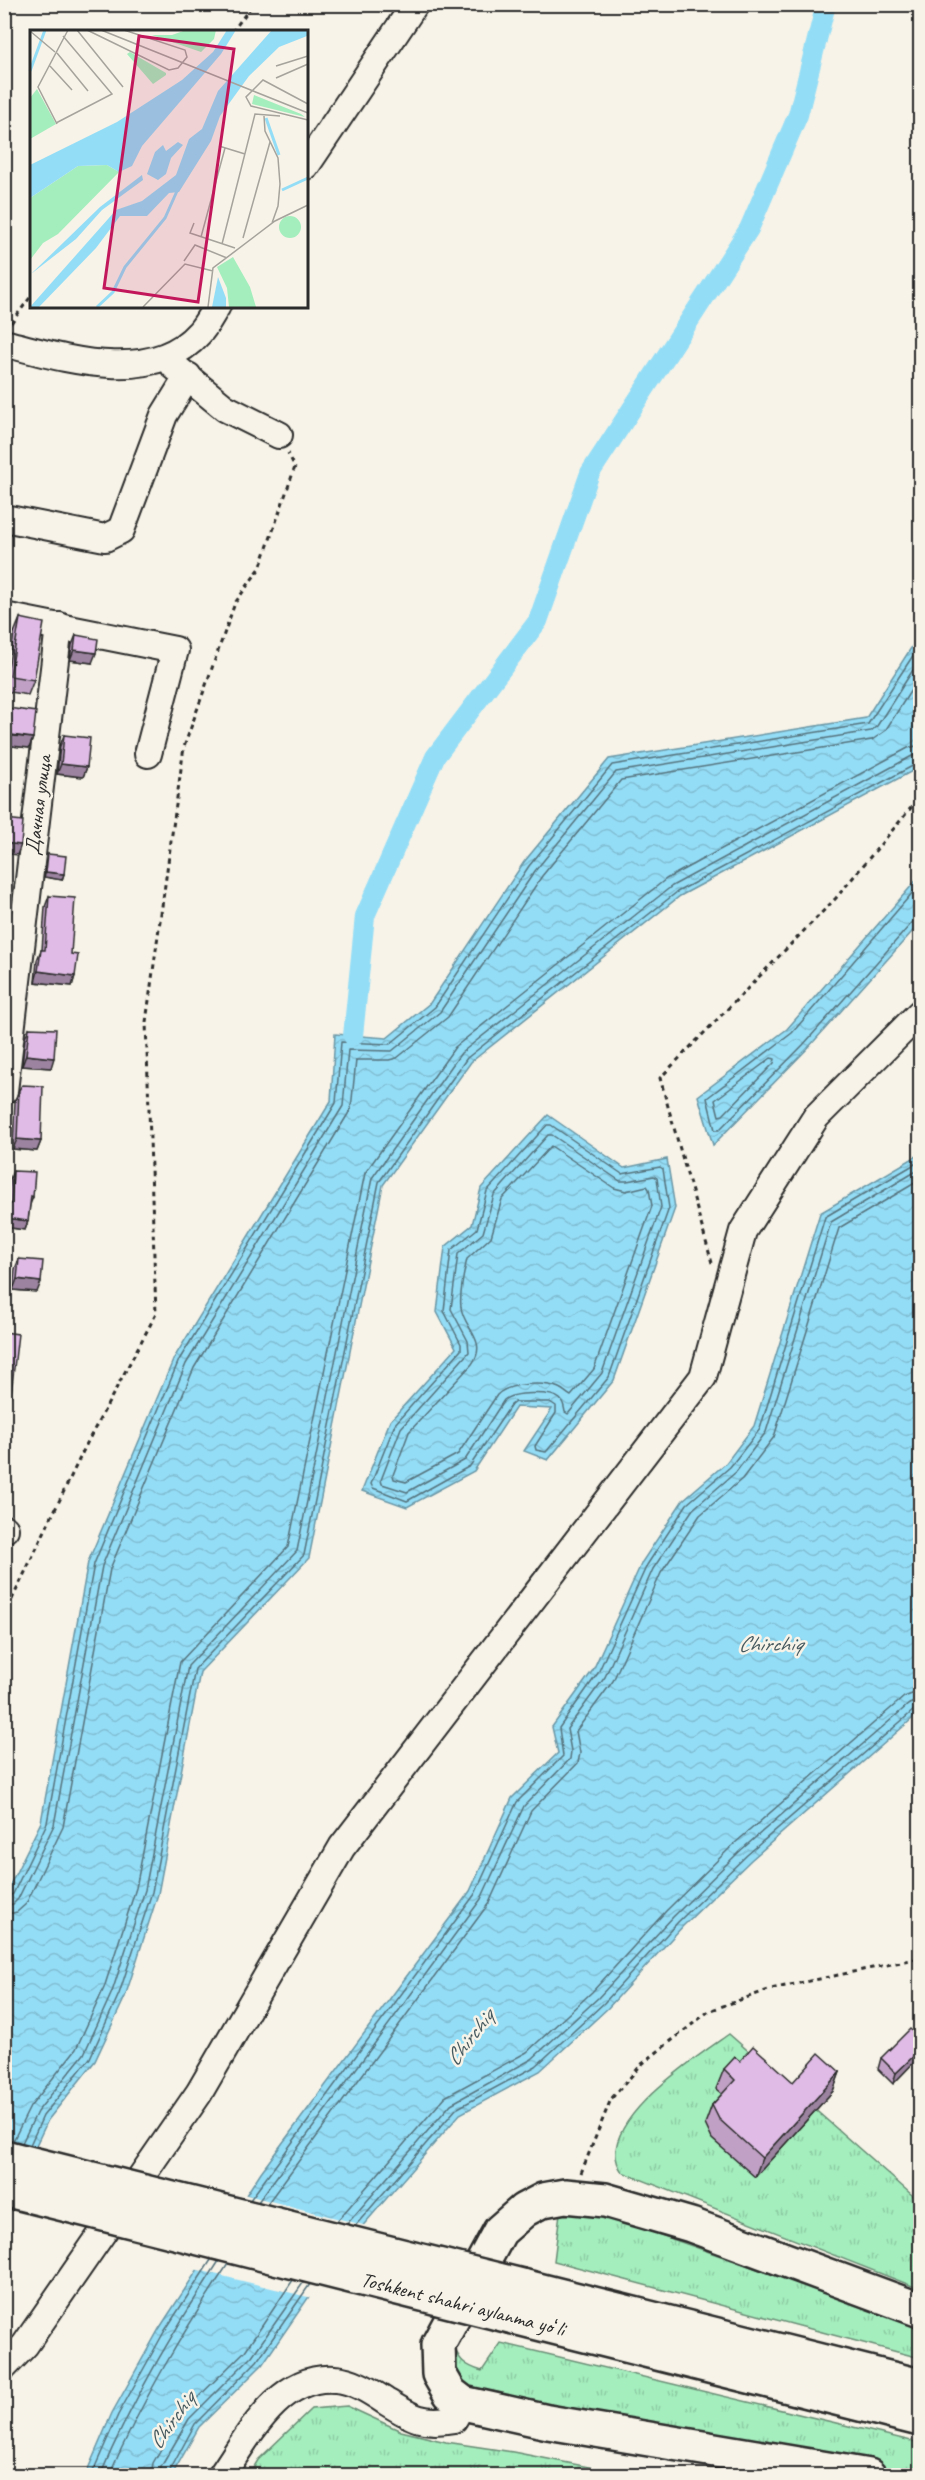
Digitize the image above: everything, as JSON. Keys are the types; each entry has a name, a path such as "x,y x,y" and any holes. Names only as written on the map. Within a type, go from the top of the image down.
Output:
{"highway":[{"name":"Toshkent shahri aylanma yoʻli","path":"4,2157 921,2419"},
{"name":"Toshkent shahri aylanma yoʻli","path":"4,2189 518,2302 921,2386"},
{"path":"868,2475 548,2422 463,2403 450,2393 439,2374 438,2344 500,2231 507,2223 524,2210 543,2200 577,2196 605,2200 691,2224 921,2310"}],"street":[{"path":"308,163 415,4"},
{"path":"4,343 55,356 109,364 130,364 162,356 181,348 199,333 216,308"},
{"path":"162,356 225,408 279,435"},
{"path":"4,518 105,538 121,530 164,415 188,376"},
{"path":"4,616 175,650 148,754"},
{"name":"Дачная улица","path":"4,1091 59,626"},
{"path":"4,2367 25,2344 199,2093 342,1847 703,1377 743,1231 816,1117 921,1012"},
{"path":"220,2475 279,2399 297,2386 315,2379 336,2379 363,2387 411,2417 434,2422 454,2419 463,2403"}],"path":[{"path":"234,30 253,4"},
{"path":"4,332 30,299"},
{"path":"4,1616 88,1441 156,1314 146,1022 182,758 235,603 260,568 295,467 279,435"},
{"path":"723,1305 660,1078 836,898 921,797"},
{"path":"577,2196 582,2170 611,2099 642,2064 710,2012 771,1989 921,1958"}],"green space":[{"path":"729,2034 920,2202 920,2289 622,2172 616,2154 620,2134 633,2114 673,2075"},
{"path":"566,2209 607,2216 920,2326 920,2358 554,2261 560,2213"},
{"path":"453,2343 463,2362 482,2371 501,2343 920,2443 920,2474 470,2392 455,2377"},
{"path":"347,2406 401,2431 446,2442 513,2452 629,2475 249,2475 258,2460 311,2409"}],"water":[{"path":"920,634 920,763 918,768 680,896 471,1062 383,1185 309,1558 200,1672 158,1894 125,1997 95,2061 48,2120 5,2211 4,1897 41,1822 88,1562 174,1358 331,1101 335,1034 387,1038 430,1003 524,862 609,759 866,718"},
{"path":"920,876 920,923 807,1049 713,1145 698,1096 787,1029"},
{"path":"548,1115 624,1168 667,1159 675,1208 614,1380 548,1460 524,1451 552,1409 516,1407 474,1471 407,1507 362,1491 390,1421 456,1348 437,1312 445,1247 472,1225 481,1188"},
{"name":"Chirchiq","path":"920,1154 920,1712 751,1860 683,1926 608,2008 540,2071 460,2114 339,2253 262,2365 199,2427 172,2475 85,2476 112,2413 159,2329 261,2172 470,1891 512,1798 558,1753 552,1727 593,1670 642,1562 683,1500 726,1463 754,1426 820,1213"}],"pier":[{"path":"243,2194 367,2226 342,2255 312,2298 194,2269"}],"building":[{"path":"20,618 44,623 34,680 10,676"},
{"path":"76,635 98,639 96,653 74,650"},
{"path":"8,708 36,712 33,738 5,734"},
{"path":"64,735 90,738 87,767 61,764"},
{"path":"5,819 23,821 21,845 4,843"},
{"path":"48,854 66,856 64,874 46,872"},
{"path":"49,896 75,898 71,954 78,955 75,976 38,971 41,950 45,950"},
{"path":"4,899 11,899 8,935 4,935"},
{"path":"29,1028 56,1029 54,1058 26,1055"},
{"path":"22,1085 43,1086 41,1141 17,1139 19,1090"},
{"path":"13,1171 35,1172 28,1221 6,1218 7,1203 11,1204"},
{"path":"19,1259 43,1261 41,1282 17,1279"},
{"path":"4,1332 18,1334 11,1394 4,1393"},
{"path":"910,2029 921,2039 921,2049 896,2073 881,2058"},
{"path":"753,2046 793,2082 819,2053 840,2072 762,2158 719,2119 712,2105 735,2080 724,2069 735,2057 740,2061"}],"waterway":[{"path":"353,1036 365,916 435,757 538,621 590,473 749,229 798,115 826,4"}]}
